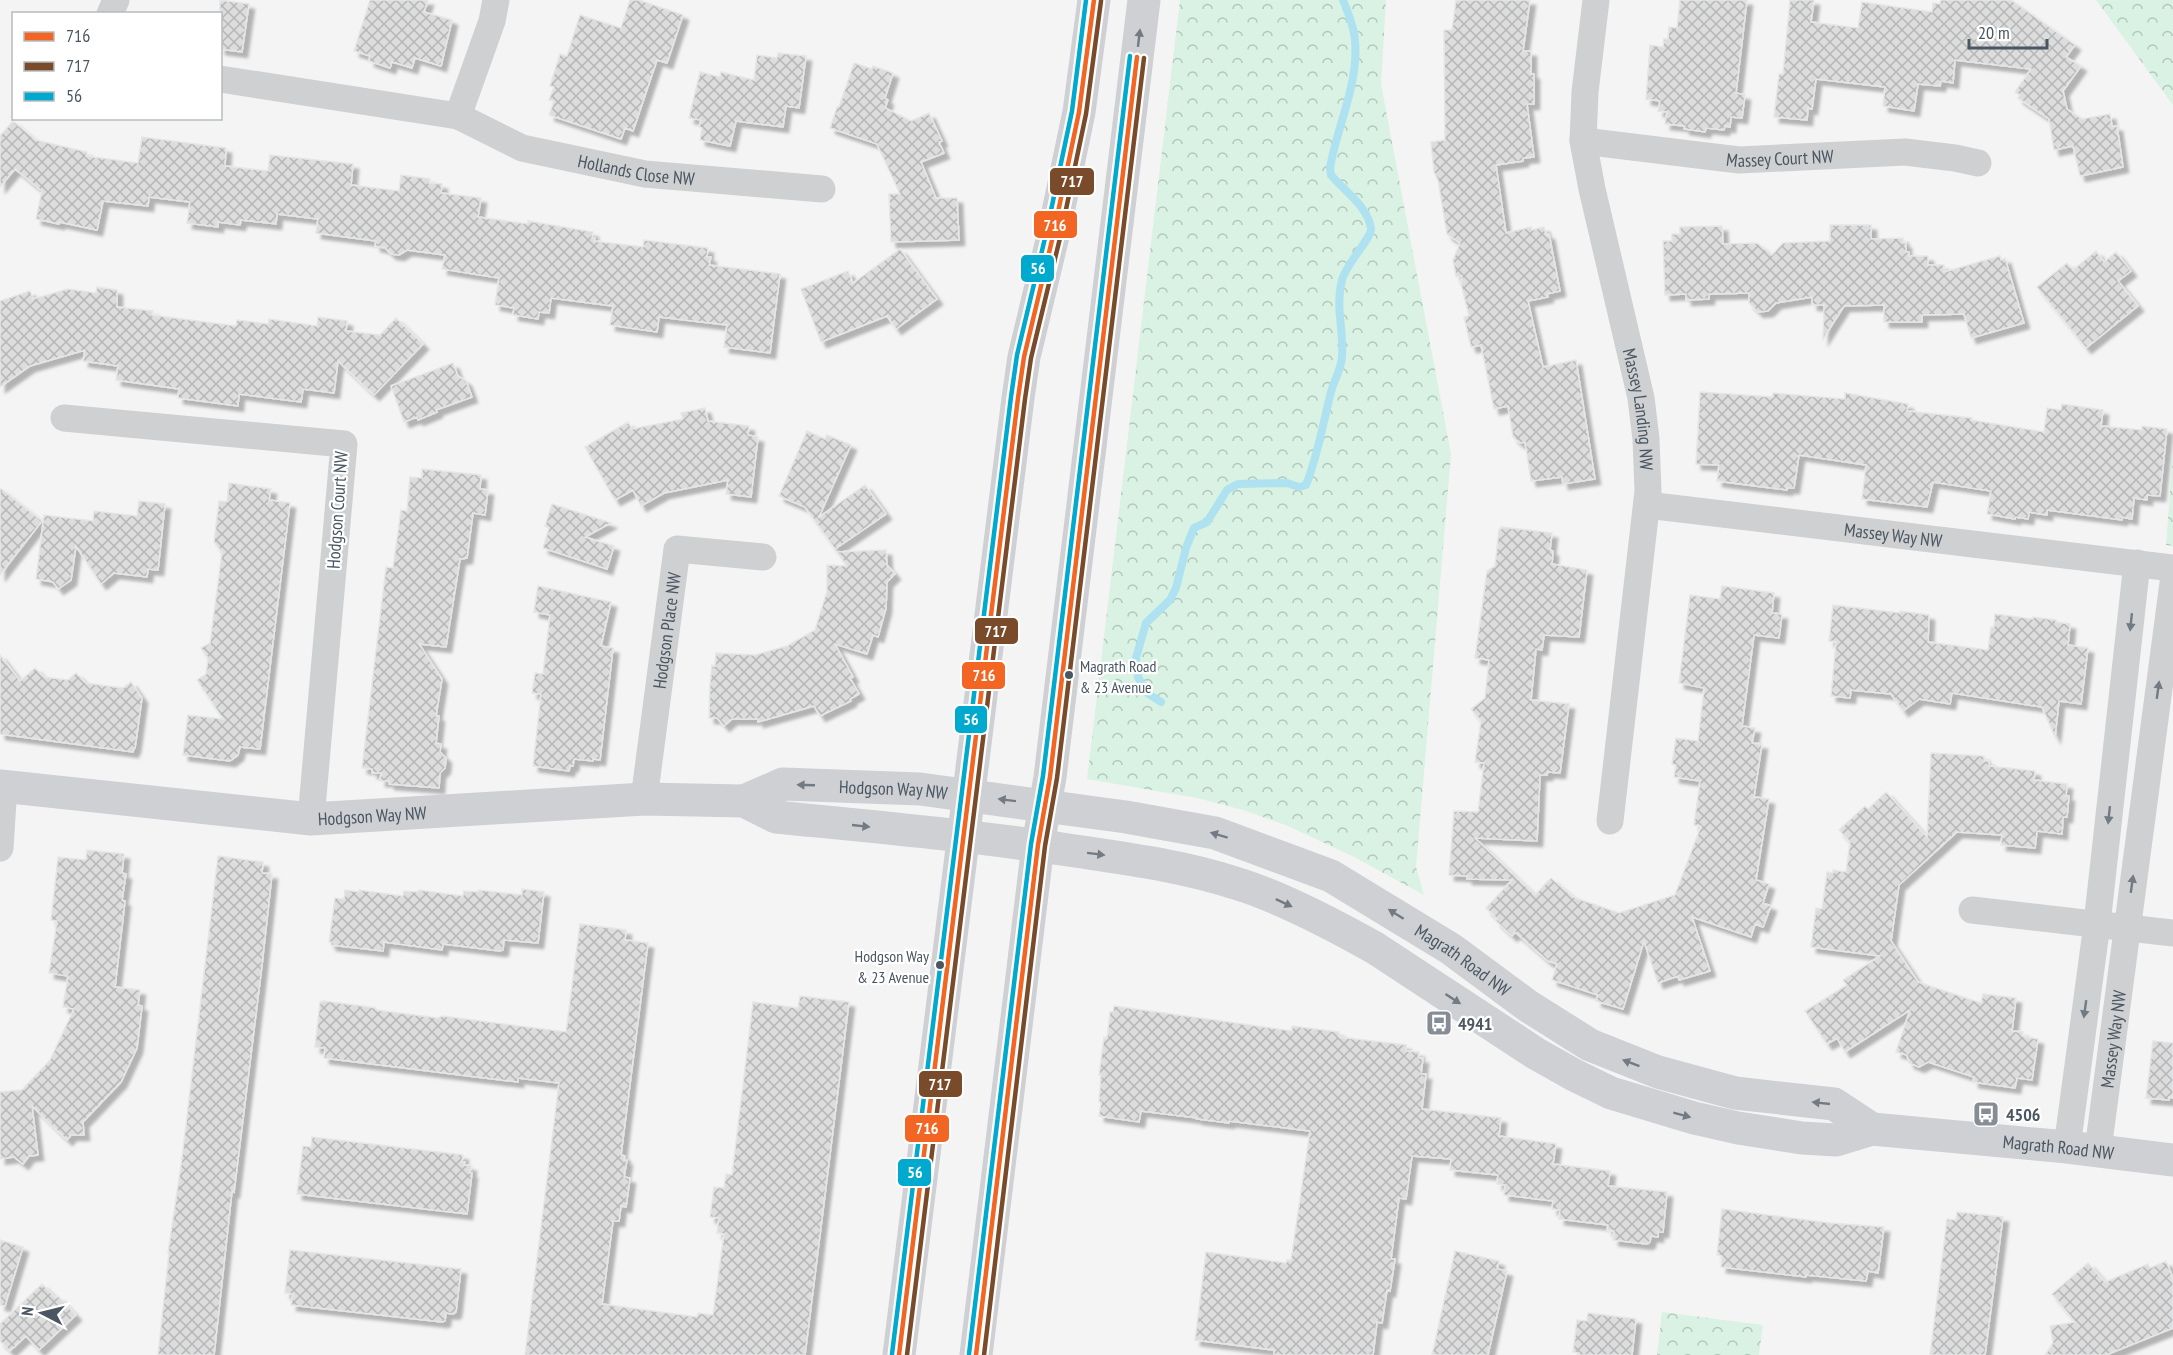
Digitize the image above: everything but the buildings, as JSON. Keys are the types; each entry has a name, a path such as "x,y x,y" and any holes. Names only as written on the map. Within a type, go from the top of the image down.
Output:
{"street":[{"path":"458,116 492,21 496,0"},
{"path":"899,1355 1024,357 1079,112 1094,0"},
{"path":"976,1355 1038,845 1050,777 1144,0"},
{"name":"Massey Landing NW","path":"1596,0 1585,92 1583,141 1641,398 1646,439 1647,505 1610,821"},
{"name":"Hollands Close NW","path":"222,79 458,116 522,148 645,174 822,189"},
{"name":"Massey Court NW","path":"1583,141 1739,160 1905,152 1978,163"},
{"name":"Hodgson Court NW","path":"64,418 344,444 311,819"},
{"name":"Massey Way NW","path":"1647,505 2173,568"},
{"name":"Hodgson Place NW","path":"644,800 677,549 763,556"},
{"name":"Massey Way NW","path":"2082,1148 2097,924 2137,563"},
{"name":"Massey Way NW","path":"2082,1148 2127,927 2173,583"},
{"name":"Hodgson Way NW","path":"2,786 311,819 644,800 744,801 783,784 920,789 1044,805"},
{"path":"0,848 2,786"},
{"name":"Hodgson Way NW","path":"744,801 776,817 1038,845"},
{"name":"Magrath Road NW","path":"1044,805 1184,826 1215,833 1293,860 1332,876 1397,914 1451,949 1556,1025 1590,1045 1658,1072 1735,1093 1834,1104 1872,1129"},
{"name":"Magrath Road NW","path":"1038,845 1159,863 1237,883 1273,898 1349,933 1535,1053 1611,1093 1631,1100 1738,1128 1802,1138 1836,1140 1872,1129 2082,1148 2173,1160"},
{"path":"1972,910 2173,933"}],"green space":[{"path":"1180,0 1386,0 1381,84 1451,454 1416,867 1424,895 1354,857 1288,826 1243,810 1197,798 1087,779"},
{"path":"2096,0 2173,0 2173,105"},
{"path":"2173,452 2173,546 2166,545"},
{"path":"1662,1312 1763,1325 1759,1355 1657,1355"}],"waterway":[{"path":"1161,702 1147,693 1138,677 1136,658 1146,623 1170,600 1176,588 1186,548 1194,528 1207,522 1227,490 1238,484 1287,483 1299,487 1306,485 1340,366 1342,347 1339,299 1342,280 1371,229 1365,213 1355,199 1331,175 1330,168 1354,73 1355,40 1343,0"}],"transit line":[{"name":"56","path":"892,1354 1017,355 1072,111 1086,0"},
{"name":"716","path":"899,1355 1018,398 1024,357 1079,112 1094,0"},
{"name":"717","path":"907,1355 1025,399 1031,358 1060,238 1086,114 1101,1"},
{"name":"56","path":"969,1354 1031,844 1043,776 1130,56"},
{"name":"716","path":"976,1355 1038,845 1050,777 1137,57"},
{"name":"717","path":"984,1355 1045,846 1057,778 1144,58"}],"place":[{"name":"Magrath Road & 23 Avenue","path":"1069,675"},
{"name":"Hodgson Way & 23 Avenue","path":"940,965"},
{"name":"4941","path":"1439,1023"},
{"name":"4506","path":"1986,1114"}]}
